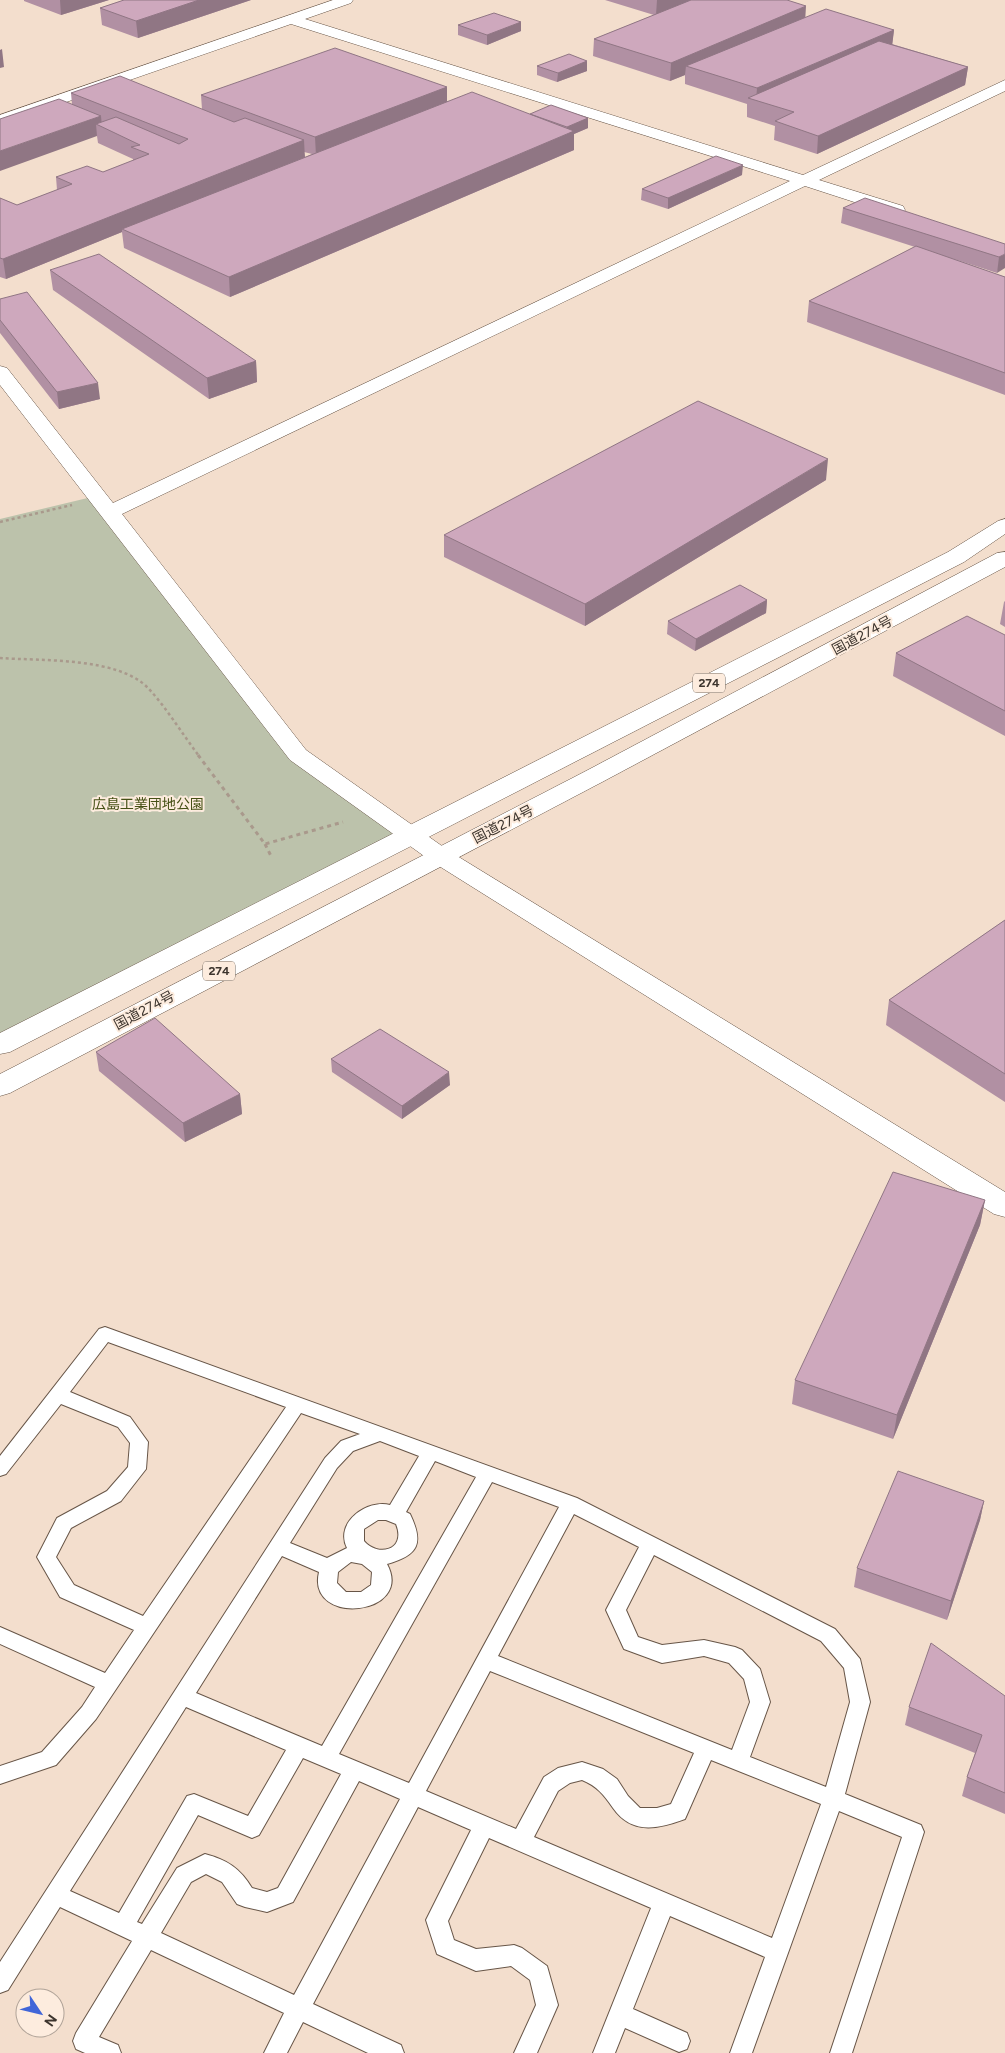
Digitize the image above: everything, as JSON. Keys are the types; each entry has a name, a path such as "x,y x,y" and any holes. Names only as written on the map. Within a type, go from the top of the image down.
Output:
{"main road":[{"path":"0,120 346,0"},
{"path":"290,20 914,215"},
{"path":"103,506 805,181 1005,85"},
{"path":"0,372 298,755 410,837 1005,1206"},
{"name":"国道274号","path":"0,1045 956,557 1005,525"},
{"name":"国道274号","path":"0,1086 630,758 979,574 1005,558"}],"lane":[{"path":"0,1469 105,1334 570,1503 828,1635 853,1665 860,1702 833,1799 741,2053"},
{"path":"58,1395 124,1422 139,1442 137,1469 114,1496 64,1523 46,1557 67,1592 147,1628"},
{"path":"0,1776 48,1759 89,1713 297,1405"},
{"path":"0,1982 330,1463 347,1446 380,1434"},
{"path":"395,1514 431,1452"},
{"path":"326,1758 488,1473"},
{"path":"275,2053 570,1503"},
{"path":"395,1514 387,1512 370,1514 357,1524 354,1532 356,1546 368,1556 376,1560 381,1568 383,1575 378,1591 362,1601 342,1600 335,1596 327,1583 330,1568 335,1562 351,1554 368,1556 377,1558 396,1554 408,1541 409,1533 407,1526 403,1519 395,1514"},
{"path":"650,1544 616,1610 631,1643 662,1654 704,1648 735,1656 753,1675 760,1702 738,1761"},
{"path":"278,1546 330,1568"},
{"path":"0,1636 109,1684"},
{"path":"486,1660 914,1832 841,2053"},
{"path":"182,1696 779,1952"},
{"path":"123,1926 194,1803 252,1828 299,1746"},
{"path":"520,1842 550,1784 565,1775 582,1771 596,1776 610,1786 621,1803 635,1816 657,1818 678,1812 706,1748"},
{"path":"110,2053 84,2041 145,1936 184,1875 205,1864 224,1869 234,1879 244,1897 267,1902 285,1895 354,1770"},
{"path":"484,1826 437,1920 445,1947 476,1960 514,1954 539,1974 547,2005 526,2053"},
{"path":"57,1895 393,2053"},
{"path":"604,2053 664,1903"},
{"path":"620,2014 679,2041"}],"path":[{"path":"0,522 103,506"},
{"path":"0,658 101,665 130,674 148,688 265,844 271,856"},
{"path":"265,844 343,822"}],"green space":[{"name":"広島工業団地公園","path":"96,496 298,755 410,837 0,1045 0,519"}],"building":[{"path":"124,0 199,0 136,21 100,8"},
{"path":"691,0 787,0 806,6 671,63 594,39"},
{"path":"826,9 894,30 757,88 686,66"},
{"path":"494,13 521,22 487,35 458,25"},
{"path":"879,41 968,67 818,136 775,121 794,112 748,98"},
{"path":"335,48 447,87 315,137 201,95"},
{"path":"569,54 587,61 558,73 537,66"},
{"path":"120,76 234,122 245,118 304,140 3,259 0,258 0,198 17,205 72,184 56,177 87,166 103,172 149,154 131,147 140,145 96,124 116,117 179,144 188,139 71,93"},
{"path":"472,92 574,131 229,277 122,229"},
{"path":"59,99 101,116 0,151 0,119"},
{"path":"551,105 588,118 567,127 530,114"},
{"path":"716,156 743,165 668,198 642,189"},
{"path":"865,198 1005,244 1005,254 999,257 843,208"},
{"path":"916,246 1005,277 1005,373 809,301"},
{"path":"99,254 256,361 207,378 50,270"},
{"path":"27,292 98,383 57,392 0,320 0,299"},
{"path":"698,401 828,459 585,604 444,535"},
{"path":"740,585 767,600 696,639 668,621"},
{"path":"967,616 1005,635 1005,711 896,653"},
{"path":"1005,920 1005,1074 889,1000"},
{"path":"155,1018 240,1094 183,1123 96,1052"},
{"path":"380,1029 449,1072 402,1106 331,1059"},
{"path":"893,1172 985,1200 897,1415 795,1380"},
{"path":"898,1471 984,1501 951,1601 857,1568"},
{"path":"931,1643 1005,1696 1005,1793 967,1777 982,1735 909,1707"}]}
